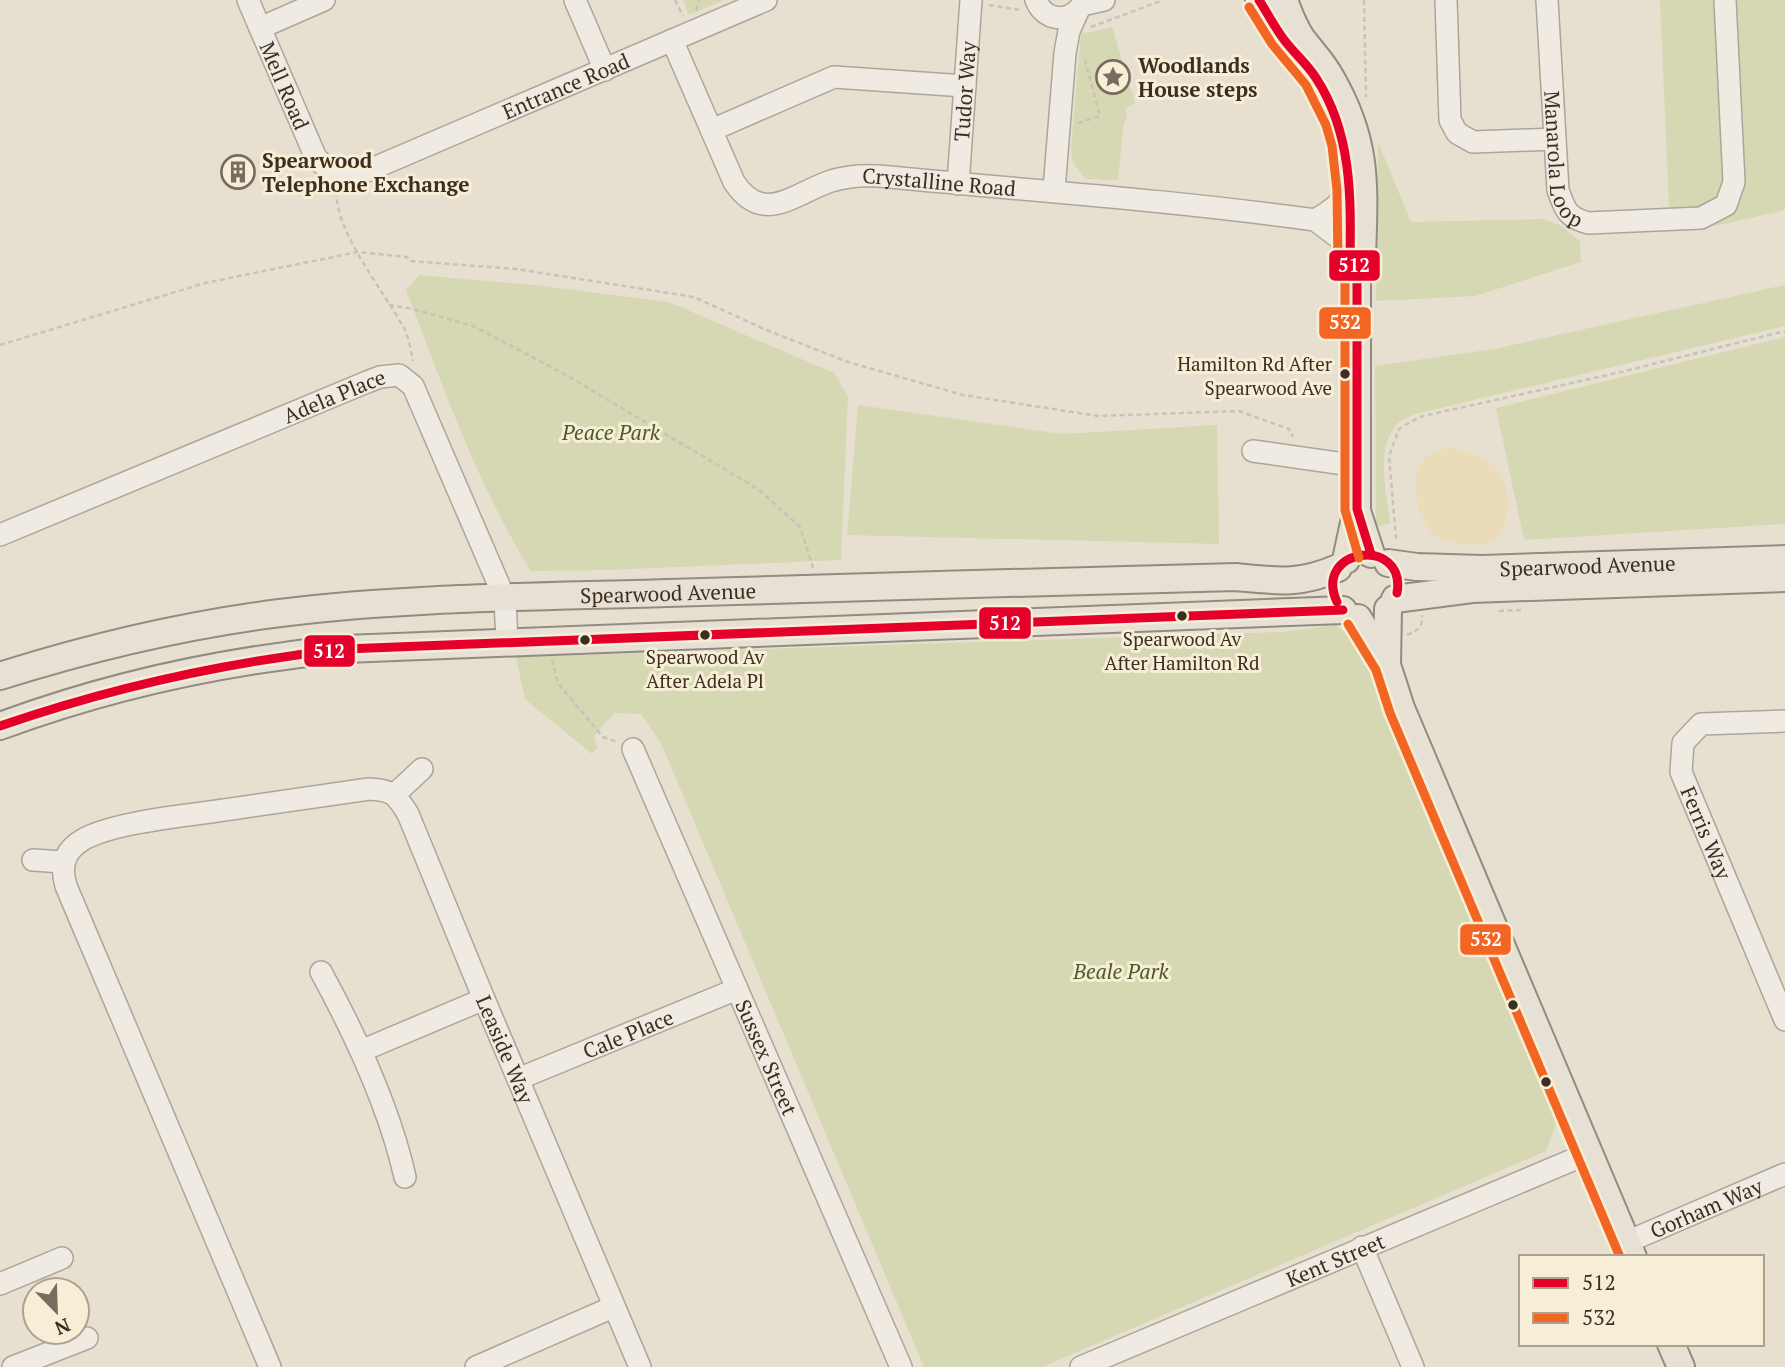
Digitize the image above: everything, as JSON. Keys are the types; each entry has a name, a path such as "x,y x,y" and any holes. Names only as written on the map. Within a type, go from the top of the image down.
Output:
{"main road":[{"path":"1259,0 1282,36 1317,79 1341,127 1346,145 1353,260 1357,509 1368,557 1397,580 1392,604 1387,665"},
{"path":"1284,0 1298,33 1335,84 1356,133 1364,186 1362,260 1353,260"},
{"path":"1368,557 1333,586 1334,594 1387,665 1401,708 1630,1249"},
{"name":"Spearwood Avenue","path":"0,676 53,659 141,638 222,622 339,607 505,598 1236,577 1286,582 1308,580 1368,557 1417,567 1482,569 1785,559"},
{"name":"Spearwood Avenue","path":"1392,604 1472,589 1785,578"},
{"path":"1351,614 1368,619 1379,616 1392,604"},
{"name":"Spearwood Avenue","path":"0,726 121,687 257,659 345,649 1351,614"},
{"path":"1672,1346 1681,1367"}],"street":[{"name":"Mell Road","path":"248,0 309,145 316,158 336,173"},
{"path":"261,28 324,0"},
{"path":"575,0 605,70"},
{"name":"Entrance Road","path":"336,173 367,171 766,0"},
{"name":"Tudor Way","path":"958,184 971,0"},
{"path":"1054,190 1074,54 1069,31 1083,15 1104,0"},
{"path":"1446,0 1450,120 1457,133 1474,142 1555,139"},
{"name":"Manarola Loop","path":"1547,0 1558,190 1564,207 1573,219 1588,223 1701,218 1726,205 1734,182 1725,0"},
{"path":"1037,6 1063,18 1083,15"},
{"path":"1037,6 1074,54"},
{"name":"Crystalline Road","path":"672,40 734,182 742,195 764,206 776,204 832,181 869,175 1054,190 1315,220"},
{"path":"712,130 834,77 965,86"},
{"path":"1350,191 1341,203 1315,220 1339,238 1353,260"},
{"name":"Adela Place","path":"0,535 367,382 380,377 399,375 412,386 505,598 507,642"},
{"path":"1254,451 1358,466"},
{"name":"Ferris Way","path":"1785,721 1701,724 1683,743 1681,772 1785,1020"},
{"name":"Sussex Street","path":"633,749 901,1367"},
{"path":"271,1367 66,886 62,873 63,862 76,844 87,837 147,821 369,789 383,789 395,794 422,769"},
{"name":"Leaside Way","path":"395,794 408,814 640,1367"},
{"path":"33,860 63,862"},
{"path":"321,972 361,1051 397,1144 405,1177"},
{"name":"Cale Place","path":"518,1079 737,989"},
{"path":"361,1051 484,999"},
{"name":"Kent Street","path":"1081,1367 1589,1153"},
{"name":"Gorham Way","path":"1630,1249 1785,1174"},
{"path":"1362,1247 1413,1367"},
{"path":"0,1284 62,1258"},
{"path":"477,1367 614,1307"},
{"path":"13,1367 68,1346"}],"path":[{"path":"675,0 684,19"},
{"path":"1364,0 1366,97"},
{"path":"1073,124 1100,116 1074,54"},
{"path":"336,173 337,203 346,234 406,332 415,368 408,382"},
{"path":"0,345 205,283 358,252 407,257 411,261 516,268 694,297 848,362 963,396 1098,416 1239,411 1289,429 1305,458"},
{"path":"389,305 413,309 473,327 561,372 758,489 800,527 814,575"},
{"path":"1368,557 1389,456 1399,429 1419,417 1621,372 1785,331"},
{"path":"550,641 558,683 603,737 633,749"}],"green space":[{"path":"683,0 724,0 689,15"},
{"path":"1660,0 1785,0 1785,210 1720,225 1670,229"},
{"path":"1112,27 1135,103 1126,108 1127,120 1124,122 1118,180 1086,179 1073,163 1071,147 1081,34"},
{"path":"1378,142 1411,222 1543,219 1560,225 1580,241 1581,262 1475,296 1376,301"},
{"name":"Peace Park","path":"419,275 534,285 669,302 834,373 848,396 841,560 531,571 511,538 477,469 406,290"},
{"path":"1785,285 1785,326 1415,414 1402,420 1390,435 1384,459 1390,524 1376,526 1375,366 1494,349"},
{"path":"1785,337 1785,524 1524,540 1496,408"},
{"path":"858,405 1062,434 1217,425 1219,544 847,535"},
{"name":"Beale Park","path":"1336,625 1369,653 1474,910 1557,1122 1546,1151 1042,1367 924,1367 661,743 641,714 614,713 594,736 597,748 592,754 525,699 516,657 1282,632"}],"sand":[{"path":"1448,447 1478,456 1493,465 1504,481 1508,511 1502,530 1492,542 1474,545 1454,543 1438,537 1426,526 1416,497 1419,467 1426,457"}],"transit line":[{"name":"512","path":"1259,0 1281,36 1316,78 1328,99 1343,143 1349,189 1350,260 1357,269 1357,509 1371,554"},
{"name":"532","path":"1249,7 1272,44 1306,85 1326,125 1332,146 1337,190 1338,261 1345,273 1345,510 1359,558"},
{"name":"512","path":"1337,602 1333,583 1337,569 1348,560 1361,555 1376,556 1388,563 1396,575 1397,593"},
{"name":"512","path":"0,726 85,699 170,678 257,661 345,649 1343,610"},
{"name":"532","path":"1348,624 1376,670 1390,713 1619,1255"}],"place":[{"name":"Woodlands House steps","path":"1113,77"},
{"name":"Spearwood Telephone Exchange","path":"238,172"},
{"name":"Hamilton Rd After Spearwood Ave","path":"1345,374"},
{"name":"Spearwood Av After Hamilton Rd","path":"1182,616"},
{"name":"Spearwood Av After Adela Pl","path":"705,635"}]}
